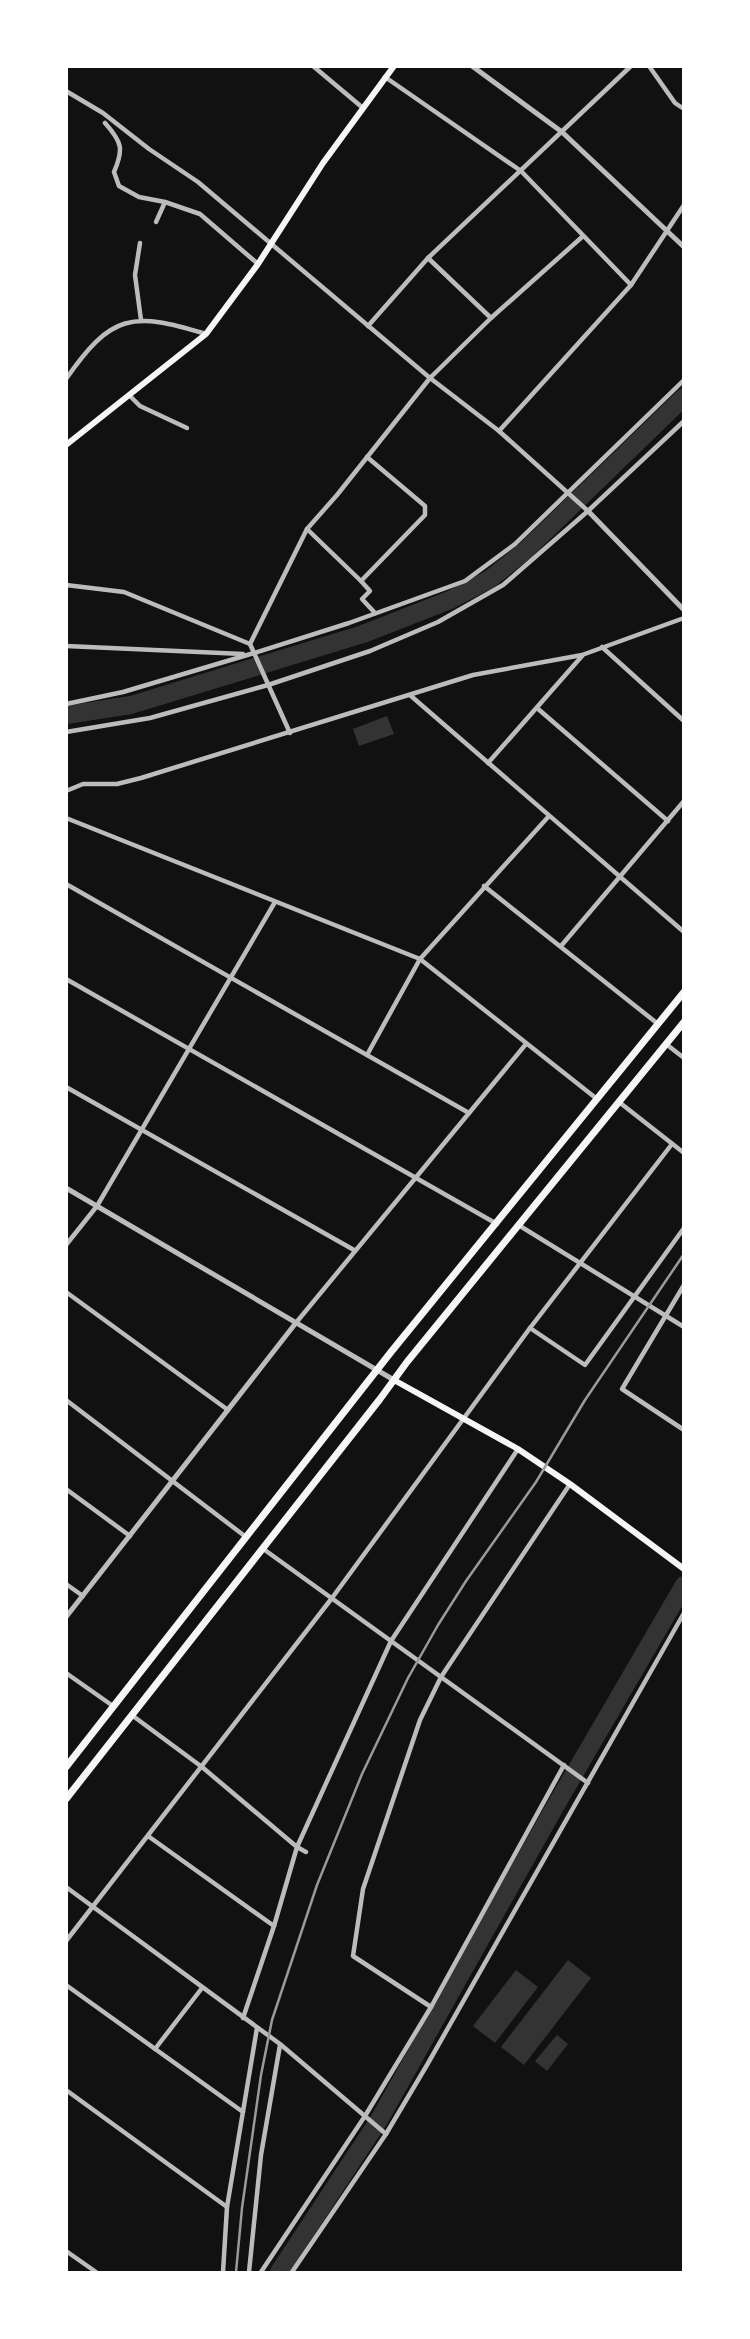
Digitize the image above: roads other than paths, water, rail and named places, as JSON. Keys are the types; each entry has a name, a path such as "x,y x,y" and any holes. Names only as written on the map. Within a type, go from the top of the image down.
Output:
{"highway":[{"path":"66,1768 378,1371 684,992"},
{"path":"66,1799 394,1380 684,1023"}],"main road":[{"path":"66,445 206,334 258,264 323,163 394,66"},
{"path":"394,1380 518,1449 570,1484 681,1567"}],"street":[{"path":"313,66 363,108"},
{"path":"472,66 562,132 684,247"},
{"path":"368,326 428,258 631,66"},
{"path":"649,66 675,103 684,109"},
{"path":"385,77 521,172 631,285"},
{"path":"66,90 103,113 198,182 430,378 499,431 568,492 684,610"},
{"path":"105,122 117,137 121,154 114,172 119,186 139,197 165,202 200,214 258,264"},
{"path":"156,222 165,202"},
{"path":"499,431 631,285 684,205"},
{"path":"290,733 250,653 250,644 307,529 430,378 491,318 582,237"},
{"path":"140,243 135,275 141,320"},
{"path":"428,258 491,318"},
{"path":"66,379 87,349 113,327 141,320 166,322 206,334"},
{"path":"66,704 123,692 250,653 466,581 515,544 684,380"},
{"path":"131,396 140,406 187,428"},
{"path":"66,732 150,718 268,685 370,651 438,622 503,585 684,421"},
{"path":"361,581 425,514 425,506 367,457"},
{"path":"307,529 370,590 362,599 375,613"},
{"path":"66,585 124,592 250,644"},
{"path":"66,791 83,784 117,784 141,778 473,675 582,655 684,618"},
{"path":"66,646 250,653"},
{"path":"602,648 684,721"},
{"path":"488,763 582,655"},
{"path":"410,695 684,932"},
{"path":"537,708 667,821"},
{"path":"561,946 684,802"},
{"path":"367,1055 420,959 548,816"},
{"path":"66,818 420,959 597,1100"},
{"path":"66,884 469,1113"},
{"path":"484,886 658,1024"},
{"path":"66,1245 97,1206 275,902"},
{"path":"66,979 497,1224"},
{"path":"66,1617 354,1250 526,1044"},
{"path":"666,1044 684,1058"},
{"path":"66,1087 354,1250"},
{"path":"619,1102 684,1153"},
{"path":"66,1941 332,1598 530,1328 672,1144"},
{"path":"66,1188 394,1380"},
{"path":"520,1226 684,1327"},
{"path":"530,1328 585,1365 684,1228"},
{"path":"684,1285 622,1389 684,1430"},
{"path":"66,1292 228,1410"},
{"path":"66,1400 246,1537"},
{"path":"243,2018 297,1847 391,1641 518,1449"},
{"path":"431,2007 353,1956 363,1889 420,1720 441,1677 570,1484"},
{"path":"66,1489 130,1536"},
{"path":"262,1548 588,1783"},
{"path":"681,1567 684,1557"},
{"path":"66,1584 83,1596"},
{"path":"292,2273 386,2134 684,1612"},
{"path":"66,1673 113,1706"},
{"path":"133,1716 202,1767 306,1852"},
{"path":"261,2273 365,2116 431,2007 564,1765"},
{"path":"148,1836 274,1926"},
{"path":"66,1887 280,2044 386,2134"},
{"path":"66,1985 243,2112"},
{"path":"155,2049 202,1988"},
{"path":"223,2273 227,2207 257,2028"},
{"path":"249,2273 261,2155 280,2044"},
{"path":"66,2090 227,2207"},
{"path":"66,2251 96,2273"}],"waterway":[{"path":"66,715 131,705 363,634 450,600 490,579 526,550 684,397"},
{"path":"279,2272 379,2120 556,1805 684,1585"}],"railway":[{"path":"236,2272 242,2208 261,2075 272,2020 317,1885 362,1774 408,1678 438,1625 536,1482 585,1400 684,1254"}]}
